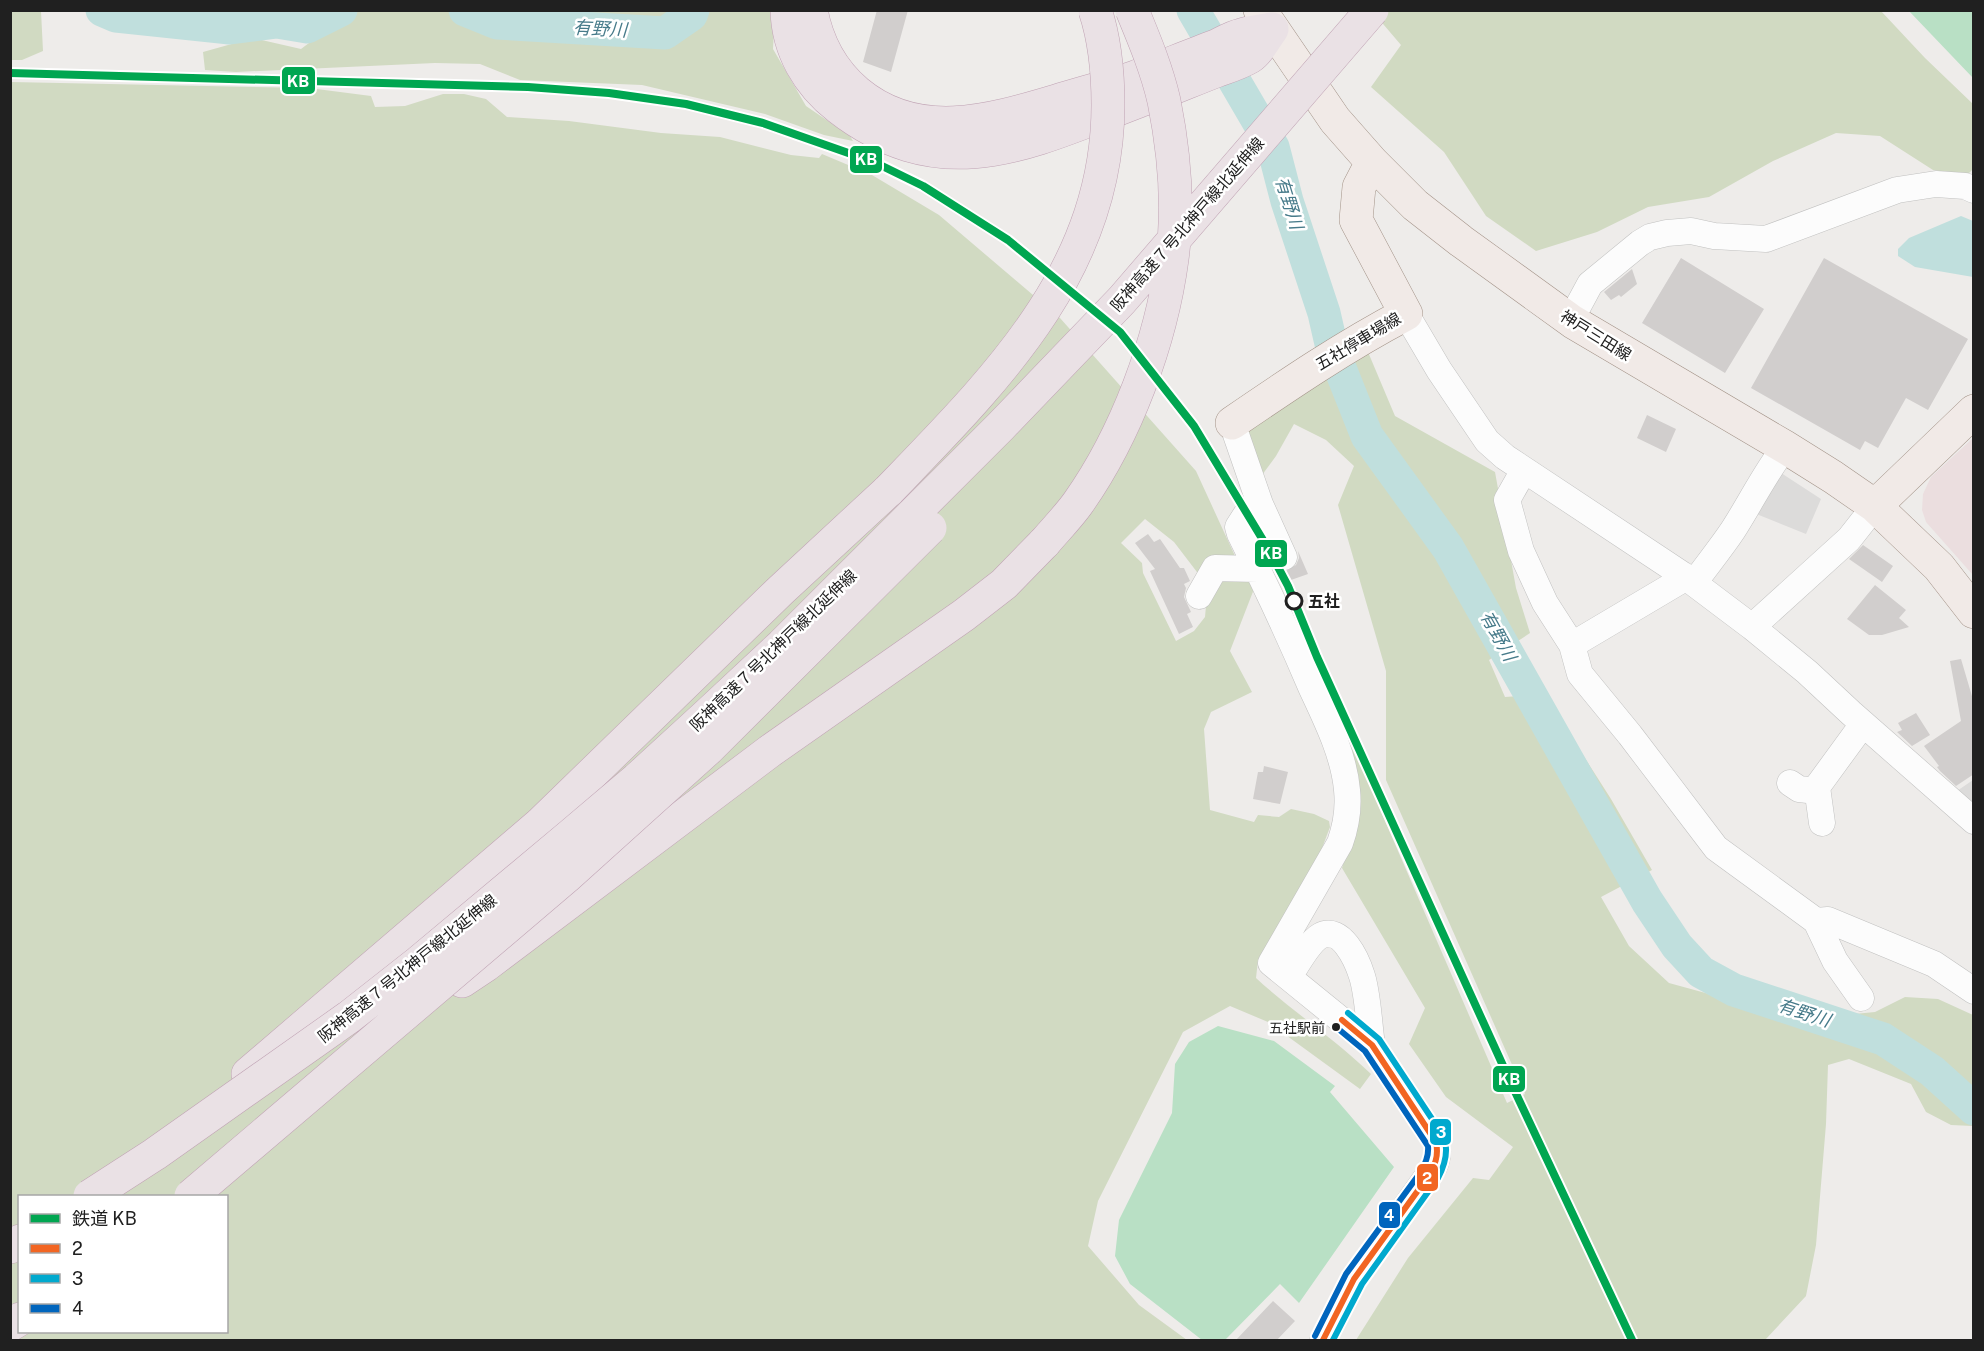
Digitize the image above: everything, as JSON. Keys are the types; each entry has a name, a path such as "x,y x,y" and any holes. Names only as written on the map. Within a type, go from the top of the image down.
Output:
{"highway":[{"path":"787,10 787,21 794,49 807,74 824,96 852,118 876,132 899,141 948,153 982,152 1015,146 1169,77 1245,46 1266,20"},
{"path":"811,10 819,43 843,80 863,97 884,110 905,118 931,123 988,120 1132,78 1169,77"},
{"path":"155,1154 540,824 780,591 889,490 958,418 1009,360 1042,313 1071,263 1093,209 1104,163 1108,123 1108,91 1095,10"},
{"path":"380,1034 486,965 770,752 912,653 1004,584 1046,542 1077,504 1112,448 1134,397 1153,344 1164,303 1172,258 1175,198 1170,138 1163,99 1151,59 1132,10"},
{"name":"阪神高速７号北神戸線北延伸線","path":"93,1195 311,1044 419,962 637,779 708,714 790,636 1000,426 1122,300 1372,10"},
{"name":"阪神高速７号北神戸線北延伸線","path":"193,1195 566,877 708,749 887,572 1120,328 1324,98 1398,10"}],"main road":[{"name":"神戸三田線","path":"1266,20 1335,120 1372,162 1415,205 1451,234 1573,322 1785,447 1875,506 1939,567 1974,612"},
{"name":"五社停車場線","path":"1232,423 1360,338 1406,314 1356,220 1359,188 1372,162"},
{"path":"1875,506 1974,411"}],"street":[{"path":"1573,322 1576,310 1590,284 1650,237 1690,231 1714,236 1766,239 1897,190 1936,184 1965,186 1974,190"},
{"path":"1406,314 1439,370 1487,441 1505,457 1688,579 1752,627 1807,672 1974,821"},
{"path":"1232,423 1260,504 1284,557"},
{"path":"1572,645 1680,581 1688,579 1732,532 1766,472 1785,447"},
{"path":"1524,470 1507,500 1511,521 1521,551 1545,603 1572,645 1580,674 1630,735 1716,848 1816,921 1835,962 1861,998"},
{"path":"1260,504 1247,513 1238,527 1324,715 1344,769 1348,802 1345,829 1340,843 1280,970"},
{"path":"1752,627 1849,539 1875,506"},
{"path":"1199,596 1215,568 1258,569"},
{"path":"1822,823 1817,787 1863,724"},
{"path":"1790,783 1799,789 1817,791"},
{"path":"1816,921 1828,920 1934,964 1974,991"},
{"path":"1280,970 1323,934 1340,938 1349,948 1363,976 1372,1046"},
{"path":"1280,970 1372,1046 1436,1142 1438,1153 1437,1161 1427,1178 1354,1279 1323,1341"}],"shaded area":[{"path":"1973,438 1973,575 1926,522 1922,510 1923,494 1931,477"},
{"path":"1775,469 1821,499 1806,534 1749,511"},
{"path":"1973,780 1973,810 1954,793"}],"green space":[{"path":"11,10 41,11 43,51 22,60 11,60"},
{"path":"233,11 326,11 293,25 276,27 258,24"},
{"path":"358,11 775,11 773,49 806,106 850,136 853,141 824,135 765,114 642,85 520,80 480,64 435,63 236,72 205,70 203,52 253,38 301,49 336,23"},
{"path":"1372,11 1881,11 1973,104 1973,169 1967,175 1933,170 1880,136 1836,133 1773,161 1709,197 1648,207 1597,232 1536,251 1486,216 1444,152 1371,87 1401,45"},
{"path":"1909,11 1973,11 1973,78"},
{"path":"11,82 309,88 371,96 375,107 405,106 443,94 464,94 486,99 507,117 569,121 661,133 720,137 791,155 819,158 822,154 872,175 939,215 1060,318 1196,471 1235,556 1215,560 1200,576 1174,542 1145,519 1121,543 1142,563 1143,573 1176,641 1194,631 1205,617 1207,595 1219,577 1248,575 1254,589 1230,651 1252,692 1211,712 1204,729 1210,810 1254,822 1258,815 1279,817 1291,809 1314,814 1329,821 1330,827 1313,872 1258,960 1256,978 1371,1074 1360,1089 1268,1022 1230,1006 1183,1032 1098,1201 1088,1246 1139,1305 1187,1340 11,1340"},
{"path":"1368,352 1395,416 1495,472 1516,588 1530,633 1489,660 1505,697 1544,694 1611,799 1652,870 1601,897 1629,946 1669,983 1742,1003 1784,995 1844,1015 1875,1012 1905,997 1938,999 1973,1015 1973,1126 1951,1125 1926,1112 1911,1084 1849,1059 1828,1065 1826,1124 1816,1245 1806,1296 1765,1340 1356,1340 1408,1258 1473,1178 1489,1180 1513,1147 1446,1097 1409,1044 1425,1008 1342,868 1360,805 1344,726 1507,1103 1525,1094 1386,780 1386,671 1338,505 1354,466 1326,440 1294,424 1262,475 1242,429"},
{"path":"1218,1026 1274,1041 1335,1086 1330,1092 1394,1167 1299,1303 1280,1284 1225,1340 1202,1340 1130,1284 1115,1256 1119,1220 1172,1113 1175,1064 1189,1042"}],"water":[{"path":"1961,216 1973,221 1973,277 1915,267 1898,256 1898,249 1909,238"}],"building":[{"path":"877,10 908,10 891,72 863,62"},
{"path":"1681,258 1764,309 1725,373 1642,323"},
{"path":"1824,258 1968,339 1928,410 1906,398 1878,448 1865,441 1860,450 1751,388"},
{"path":"1632,269 1637,284 1621,297 1619,295 1611,300 1604,292"},
{"path":"1647,415 1676,429 1666,452 1637,438"},
{"path":"1148,534 1154,542 1160,539 1180,568 1184,568 1190,581 1184,584 1186,588 1184,597 1191,612 1187,614 1193,627 1179,634 1150,571 1155,569 1135,543"},
{"path":"1863,545 1893,566 1882,582 1849,559"},
{"path":"1298,551 1308,574 1291,580 1286,571 1296,565 1299,558"},
{"path":"1875,585 1906,610 1899,618 1909,627 1882,635 1869,635 1847,619"},
{"path":"1961,659 1974,703 1974,774 1956,786 1940,771 1937,767 1939,766 1924,746 1961,721 1950,661"},
{"path":"1916,713 1930,735 1912,746 1897,732 1902,730 1898,723"},
{"path":"1264,766 1288,772 1280,804 1253,799 1258,772 1263,772"},
{"path":"1273,1301 1295,1321 1276,1341 1235,1341"}],"waterway":[{"name":"有野川","path":"102,10 116,16 230,28 277,22 307,27 341,10"},
{"name":"有野川","path":"465,10 497,23 665,33 691,15 693,10"},
{"name":"有野川","path":"1193,10 1273,147 1287,201 1324,313 1332,348 1367,436 1448,548 1647,901 1677,946 1701,972 1734,990 1883,1039 1932,1071 1974,1109"}],"rail line":[{"name":"KB","path":"10,73 528,87 609,93 686,104 763,123 874,162 923,186 1008,240 1120,332 1194,426 1269,550 1288,586 1317,657 1510,1081 1632,1340"}],"transit line":[{"name":"3","path":"1333,1340 1362,1284 1438,1178 1446,1153 1444,1137 1379,1039 1348,1013"},
{"name":"2","path":"1323,1340 1354,1279 1430,1174 1437,1152 1436,1142 1372,1045 1342,1020"},
{"name":"4","path":"1315,1336 1346,1274 1420,1173 1428,1150 1428,1146 1365,1051 1336,1027"}],"place":[{"name":"五社","path":"1294,601"},
{"name":"五社駅前","path":"1336,1027"}]}
